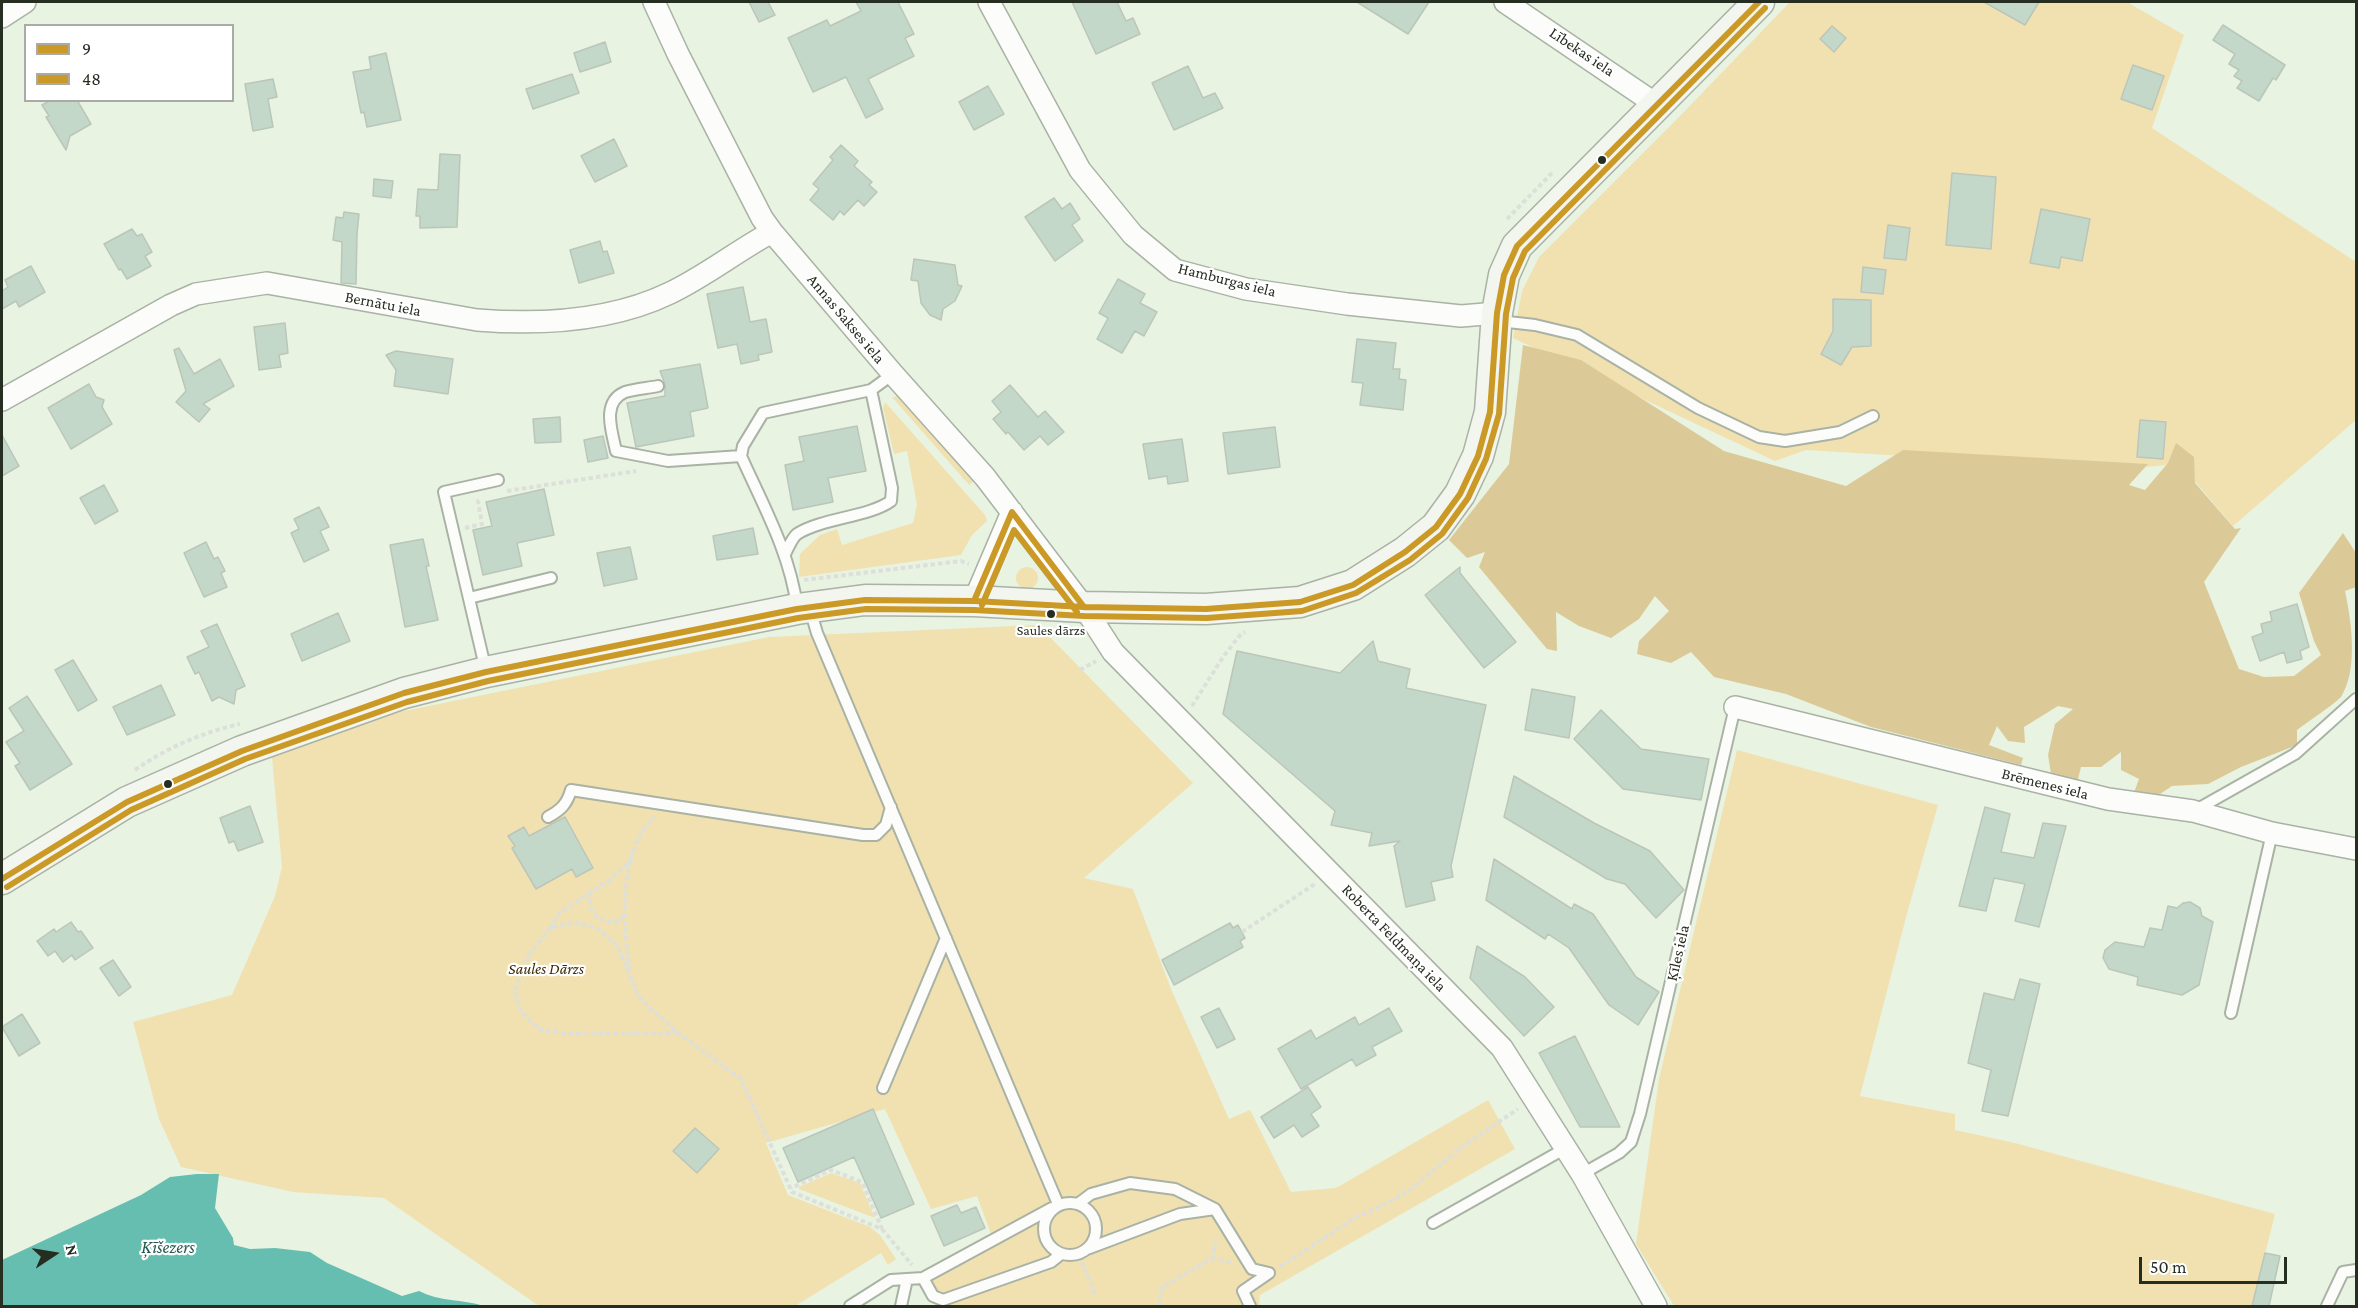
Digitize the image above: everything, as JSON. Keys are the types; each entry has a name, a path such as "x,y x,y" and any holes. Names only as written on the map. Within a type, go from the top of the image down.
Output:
{"street":[{"path":"2,17 25,2"},
{"name":"Annas Sakses iela","path":"654,2 757,208 772,232 893,374 985,477 1084,607"},
{"name":"Hamburgas iela","path":"989,2 1080,170 1133,236 1175,270 1246,289 1347,304 1461,316 1497,317"},
{"name":"Lībekas iela","path":"1505,2 1657,105"},
{"path":"2,879 127,802 210,764 288,733 394,696 486,672 804,609 865,600 974,601 1084,607 1206,609 1300,602 1353,585 1405,552 1436,527 1460,494 1478,456 1490,412 1497,317 1504,275 1517,246 1759,2"},
{"name":"Bernātu iela","path":"2,400 171,305 196,294 267,283 477,320 509,323 569,319 631,307 670,293 772,232"},
{"path":"974,601 1012,512"},
{"name":"Roberta Feldmaņa iela","path":"1084,607 1113,652 1502,1048 1582,1174 1656,1306"},
{"name":"Brēmenes iela","path":"1735,707 2108,799 2193,811 2272,833 2356,849"}],"lane":[{"path":"1497,317 1577,335 1698,408 1759,437 1785,441 1840,432 1873,416"},
{"path":"893,374 871,390 763,413 743,446 741,456 784,554 804,609 817,633 946,938 1055,1206"},
{"path":"658,386 624,393 614,401 609,419 616,451 668,461 741,456"},
{"path":"784,554 796,535 847,516 884,506 891,501 892,488 871,390"},
{"path":"486,672 444,492 498,480"},
{"path":"469,598 551,578"},
{"path":"2193,811 2295,754 2356,699"},
{"name":"Ķīles iela","path":"1582,1174 1619,1154 1631,1142 1640,1114 1735,707"},
{"path":"548,817 561,810 571,790 876,836 886,825 891,807"},
{"path":"2231,1013 2272,833"},
{"path":"883,1088 946,938"},
{"path":"1433,1223 1566,1148"},
{"path":"850,1306 891,1280 923,1278 1055,1206 1079,1203 1091,1194 1130,1183 1175,1189 1218,1213 1252,1269 1269,1273"},
{"path":"1079,1203 1090,1211 1096,1224 1095,1238 1087,1249"},
{"path":"1055,1206 1045,1220 1044,1234 1049,1246 1061,1254 1075,1255 1180,1214 1218,1213"},
{"path":"923,1278 933,1296 943,1300 1051,1262 1061,1254"},
{"path":"2327,1306 2343,1272 2356,1270"},
{"path":"1250,1306 1243,1291 1269,1273"},
{"path":"901,1306 907,1279"}],"path":[{"path":"504,492 649,469 659,467 668,461"},
{"path":"453,532 482,524 478,501 487,498"},
{"path":"1191,709 1222,657 1241,634 1250,630"},
{"path":"631,977 626,946 624,897 639,837 663,804"},
{"path":"632,858 608,881 559,913 529,955 514,992 522,1013 539,1029 563,1033 678,1033"},
{"path":"1242,932 1315,885 1328,869"},
{"path":"591,892 588,901 592,912 600,920 620,921 624,916"},
{"path":"550,928 574,922 597,928 617,945 639,997 678,1033 741,1079 792,1192 882,1229"},
{"path":"1269,1273 1356,1217 1386,1204 1411,1189 1489,1127 1534,1098"},
{"path":"791,1188 831,1170 862,1182 882,1229 923,1278"},
{"path":"1160,1306 1161,1288 1212,1258 1218,1213"},
{"path":"1085,1269 1096,1297"}],"green space":[{"path":"1790,2 2127,2 2184,35 2152,128 2356,262 2356,420 2233,526 2180,464 2119,469 1806,450 1775,461 1513,338 1522,291 1539,257"},
{"path":"901,396 975,480 969,485 892,397"},
{"path":"885,402 985,515 987,521 972,535 961,555 799,577 800,554 820,535 837,529 842,545 913,523 917,505 907,451 894,454 883,408"},
{"path":"1027,567 1035,570 1038,578 1035,586 1027,589 1019,586 1016,578 1019,570"},
{"name":"Saules Dārzs","path":"1038,625 1193,783 1084,878 1133,889 1171,989 1229,1119 1250,1110 1291,1192 1336,1188 1488,1100 1515,1149 1260,1295 1261,1306 936,1306 921,1284 995,1245 977,1196 931,1209 885,1109 766,1143 788,1195 870,1227 880,1235 896,1259 888,1265 881,1253 795,1306 539,1306 384,1198 293,1192 181,1167 159,1119 133,1022 232,995 275,896 282,867 272,757 394,713 769,637"},
{"path":"1737,750 1938,805 1906,917 1860,1096 1955,1114 1955,1130 2015,1143 2275,1214 2252,1306 1674,1306 1636,1244 1659,1079"},
{"path":"831,1173 860,1183 875,1218 799,1189"}],"shaded area":[{"path":"1523,345 1581,360 1724,451 1846,486 1903,450 2148,464 2129,485 2145,490 2168,463 2176,443 2194,457 2195,483 2235,529 2241,528 2204,582 2239,669 2264,677 2294,676 2321,655 2314,641 2299,593 2343,533 2356,553 2356,587 2345,591 2352,646 2350,674 2346,686 2341,697 2331,706 2297,730 2297,745 2241,767 2208,784 2172,786 2154,798 2132,798 2139,779 2121,770 2121,752 2101,767 2081,767 2076,787 2052,780 2048,755 2055,724 2073,709 2058,706 2024,727 2025,743 2008,741 1997,726 1989,745 2023,758 2021,765 1871,727 1786,694 1714,677 1691,652 1671,663 1637,654 1639,641 1669,611 1655,596 1639,619 1611,638 1579,626 1556,612 1557,651 1547,649 1479,567 1485,552 1467,558 1449,540 1509,464"}],"water":[{"name":"Ķīšezers","path":"219,1174 215,1208 233,1238 234,1245 250,1249 275,1248 310,1252 327,1263 402,1296 419,1291 435,1297 484,1306 2,1306 2,1260 141,1195 170,1177"}],"building":[{"path":"749,2 768,2 775,15 759,22"},
{"path":"856,2 898,2 914,34 905,38 914,56 868,79 883,109 866,118 846,77 813,92 788,38 827,20 830,26 861,11"},
{"path":"1072,2 1117,2 1126,21 1133,18 1140,34 1096,54"},
{"path":"1357,2 1429,2 1408,34"},
{"path":"1984,2 2039,2 2025,25"},
{"path":"2223,25 2285,65 2276,80 2273,78 2259,101 2237,88 2242,81 2234,76 2239,70 2229,64 2235,54 2213,40"},
{"path":"1832,26 1846,38 1834,52 1820,39"},
{"path":"605,42 611,62 580,72 574,53"},
{"path":"386,53 401,120 367,127 364,112 361,113 353,72 371,69 369,57"},
{"path":"2133,65 2164,76 2152,110 2121,99"},
{"path":"1188,66 1203,98 1215,93 1223,108 1174,130 1152,83"},
{"path":"572,74 579,93 533,109 526,89"},
{"path":"273,79 277,97 268,99 273,127 253,131 245,84"},
{"path":"988,86 1004,114 974,130 959,102"},
{"path":"47,102 78,102 91,124 70,136 66,150 46,117 49,116 42,105"},
{"path":"614,139 627,166 595,182 581,156"},
{"path":"841,145 858,161 854,166 872,182 869,185 877,192 864,206 858,200 844,215 840,211 833,220 810,200 819,189 813,184 833,160 830,157"},
{"path":"440,154 460,155 457,227 420,228 420,216 416,216 418,189 438,190"},
{"path":"1952,173 1996,177 1991,249 1946,245"},
{"path":"374,179 393,181 391,198 373,196"},
{"path":"1054,198 1062,209 1070,203 1080,219 1072,225 1083,241 1055,261 1025,217"},
{"path":"2041,209 2090,219 2082,261 2061,257 2059,268 2030,263"},
{"path":"344,212 359,214 356,284 341,283 342,242 333,240 336,217 343,218"},
{"path":"1888,225 1910,228 1906,260 1884,258"},
{"path":"132,229 137,236 142,234 152,252 145,256 151,266 127,279 104,244"},
{"path":"600,241 603,252 607,251 614,273 579,283 570,250"},
{"path":"914,259 955,265 958,285 962,286 955,301 943,309 941,320 930,315 921,303 918,281 911,280"},
{"path":"31,266 45,292 19,307 16,301 2,309 2,291 8,287 5,280"},
{"path":"1863,267 1886,270 1883,294 1861,292"},
{"path":"1118,279 1145,294 1140,303 1157,312 1144,336 1135,331 1122,353 1097,339 1108,318 1099,313"},
{"path":"743,287 750,322 766,319 772,352 758,355 759,360 741,364 737,344 718,348 707,294"},
{"path":"1833,299 1871,300 1871,346 1852,347 1841,365 1821,354 1833,331"},
{"path":"285,323 288,353 279,355 281,367 259,370 254,327"},
{"path":"1357,339 1396,343 1393,369 1400,369 1399,379 1406,380 1403,410 1360,405 1363,383 1352,382"},
{"path":"179,348 194,374 220,359 234,386 203,404 210,409 199,422 176,402 186,391 174,350"},
{"path":"396,351 453,359 448,394 394,386 396,370 386,355"},
{"path":"700,364 708,408 690,412 694,436 636,447 627,403 665,396 665,384 660,371"},
{"path":"89,384 96,397 104,400 102,407 112,424 71,449 48,408"},
{"path":"1010,385 1038,417 1045,411 1064,432 1048,445 1040,436 1024,450 993,419 1001,412 992,401"},
{"path":"560,417 561,442 535,443 533,419"},
{"path":"2140,420 2166,422 2163,459 2137,457"},
{"path":"857,426 866,471 828,478 833,502 793,510 785,465 804,461 799,437"},
{"path":"1275,427 1280,467 1228,474 1223,433"},
{"path":"2,435 19,466 2,476"},
{"path":"603,436 608,458 588,462 584,440"},
{"path":"1182,439 1188,481 1168,484 1167,476 1149,479 1143,444"},
{"path":"104,485 118,511 95,524 80,498"},
{"path":"544,489 554,535 517,543 522,566 483,575 473,530 492,526 486,502"},
{"path":"319,507 329,527 320,531 329,550 304,562 291,533 299,529 294,519"},
{"path":"753,528 758,554 717,560 713,536"},
{"path":"423,539 429,566 426,566 438,620 405,627 390,545"},
{"path":"206,542 214,559 218,557 225,571 221,573 227,587 204,597 184,553"},
{"path":"630,547 637,579 604,586 597,553"},
{"path":"1460,567 1460,573 1516,642 1484,668 1425,595"},
{"path":"2297,604 2309,647 2300,651 2302,659 2287,663 2284,652 2260,661 2252,637 2263,633 2261,624 2272,621 2270,612"},
{"path":"338,613 350,641 302,661 291,634"},
{"path":"217,624 245,686 236,690 234,704 219,697 212,701 199,672 195,674 187,657 209,647 201,631"},
{"path":"1373,641 1378,661 1410,669 1406,688 1486,705 1451,866 1453,877 1431,882 1435,900 1406,907 1394,846 1400,841 1369,846 1372,833 1331,825 1335,811 1223,714 1237,651 1340,673"},
{"path":"73,660 97,700 78,711 55,670"},
{"path":"161,685 175,715 127,735 113,707"},
{"path":"1532,689 1575,697 1569,738 1525,730"},
{"path":"27,696 72,764 30,790 15,766 20,763 6,742 24,731 9,708"},
{"path":"1601,710 1641,749 1709,759 1701,800 1623,789 1574,739"},
{"path":"1514,776 1594,823 1650,851 1684,890 1656,918 1625,884 1607,879 1504,817"},
{"path":"250,806 263,842 238,851 234,841 229,843 220,818"},
{"path":"1985,807 2010,814 2001,852 2034,858 2043,823 2066,826 2039,927 2015,921 2025,884 1994,878 1986,911 1959,906"},
{"path":"565,817 593,868 576,877 572,869 536,889 512,848 515,846 508,836 524,827 529,836"},
{"path":"1494,859 1572,909 1574,904 1593,914 1636,977 1659,992 1638,1025 1609,1005 1569,948 1548,934 1545,939 1486,900"},
{"path":"2190,902 2200,908 2202,916 2213,922 2199,985 2182,995 2137,985 2138,977 2109,969 2103,958 2105,950 2115,942 2144,947 2150,928 2162,930 2168,906 2177,908 2183,903"},
{"path":"71,922 78,932 81,931 93,948 75,960 72,955 63,962 55,951 48,956 37,941 54,929 56,932"},
{"path":"1230,923 1233,928 1238,925 1245,938 1240,941 1243,947 1174,985 1162,960"},
{"path":"1477,946 1525,977 1554,1007 1524,1036 1470,978"},
{"path":"113,960 131,987 119,996 100,968"},
{"path":"2020,979 2040,984 2008,1116 1982,1111 1991,1070 1968,1063 1984,993 2014,1000"},
{"path":"1219,1008 1235,1039 1217,1048 1201,1017"},
{"path":"1389,1008 1402,1031 1372,1047 1376,1055 1356,1066 1352,1059 1301,1089 1278,1049 1311,1030 1316,1039 1355,1017 1359,1025"},
{"path":"22,1014 40,1043 19,1056 2,1027"},
{"path":"1575,1036 1620,1127 1580,1127 1539,1053"},
{"path":"1308,1087 1321,1107 1311,1114 1319,1126 1302,1137 1294,1125 1274,1138 1261,1117"},
{"path":"873,1109 914,1204 881,1218 854,1157 798,1182 783,1148"},
{"path":"695,1128 719,1149 697,1173 673,1151"},
{"path":"957,1205 961,1213 976,1207 985,1228 944,1246 931,1216"},
{"path":"2265,1253 2280,1256 2269,1306 2252,1306"}],"transit line":[{"name":"9","path":"2,879 127,802 242,751 404,693 486,672 797,609 865,600 974,601 1084,607 1206,609 1300,602 1353,585 1405,552 1436,527 1460,494 1478,456 1490,412 1497,313 1504,275 1517,246 1759,2"},
{"name":"48","path":"7,887 131,810 245,759 407,702 488,681 798,618 866,609 974,610 1084,616 1207,618 1302,611 1356,593 1410,560 1442,534 1468,498 1486,459 1499,414 1506,314 1513,278 1525,251 1765,8"},
{"name":"9","path":"974,601 1012,512 1084,607"},
{"name":"48","path":"982,605 1014,530 1077,612"}],"place":[{"name":"Saules dārzs","path":"1051,614"}]}
